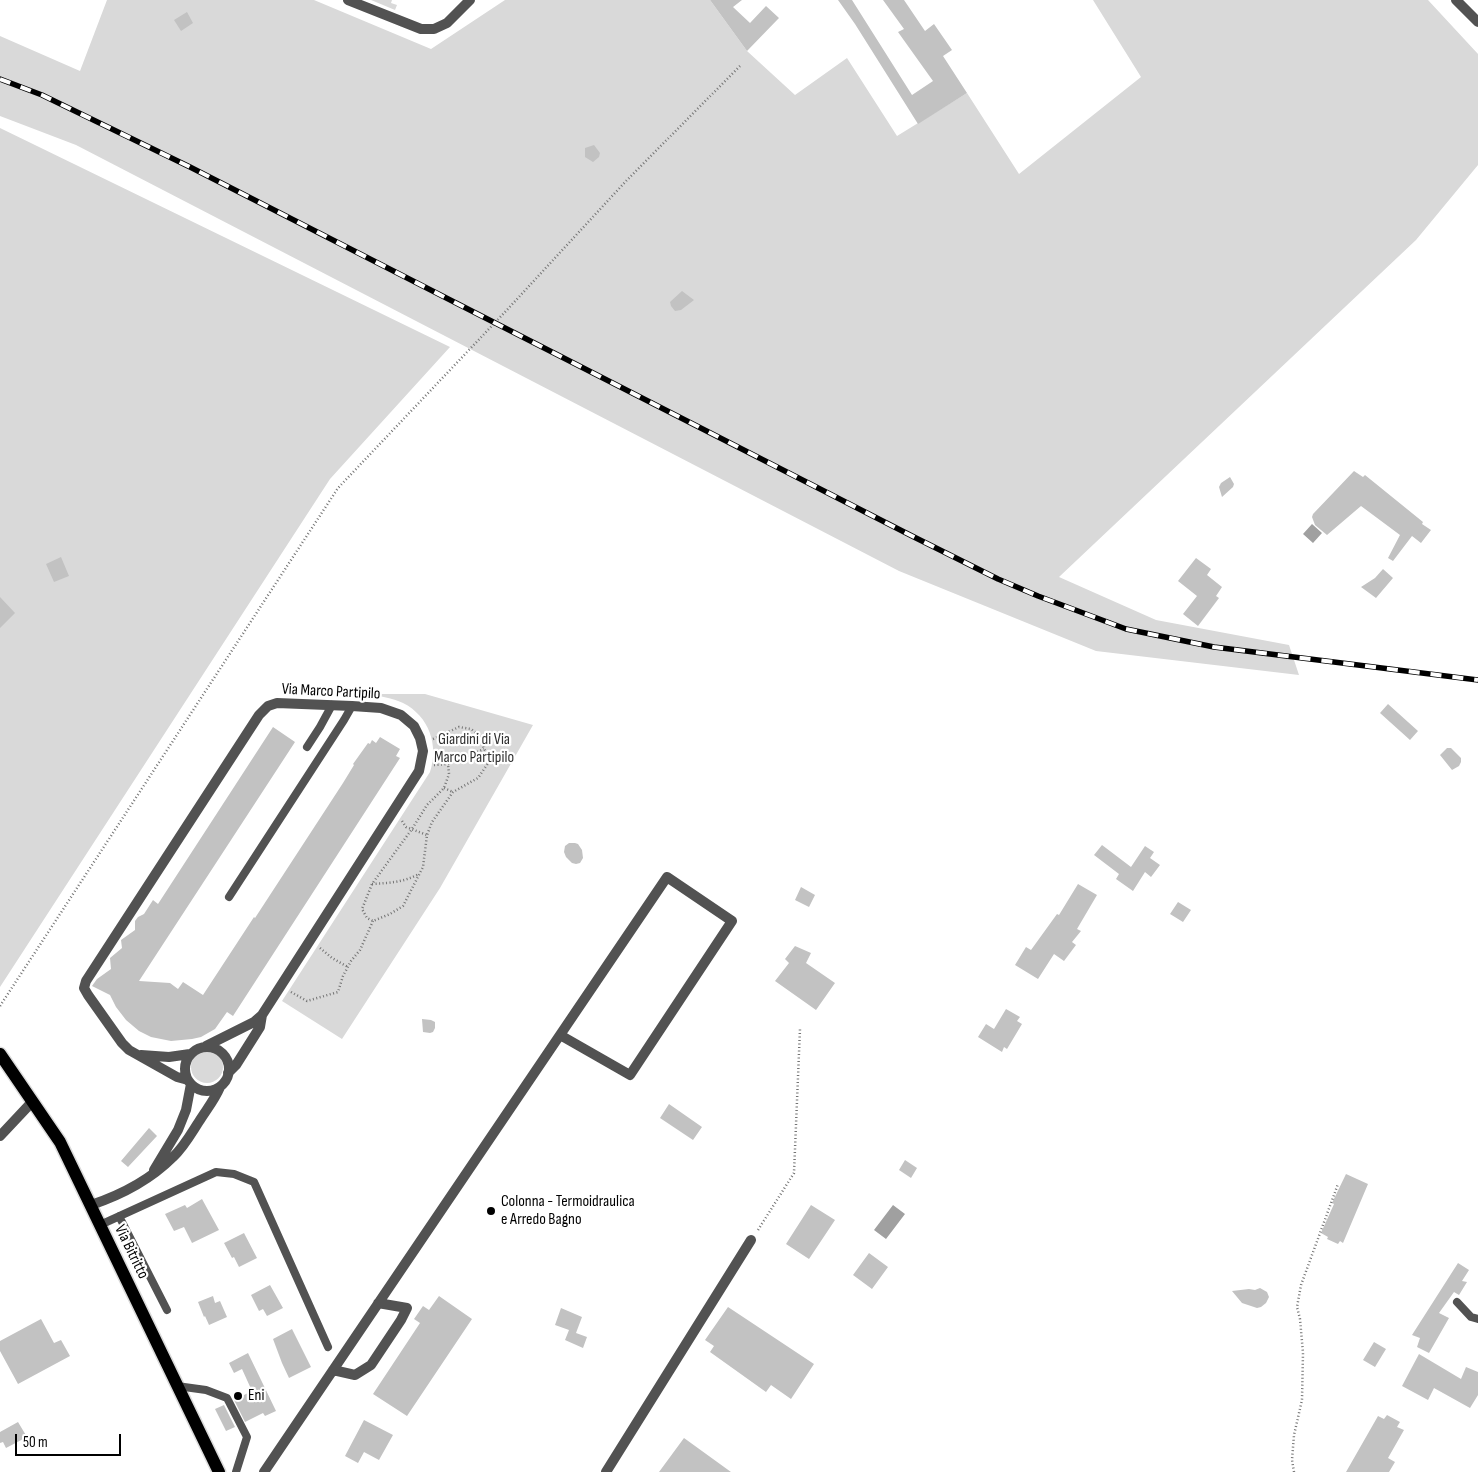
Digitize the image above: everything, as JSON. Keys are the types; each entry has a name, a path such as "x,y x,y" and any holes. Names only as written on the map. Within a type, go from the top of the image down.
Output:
{"main road":[{"name":"Via Bitritto","path":"0,1054 60,1142 219,1472"}],"street":[{"path":"348,0 421,29 434,29 447,23 468,0"},
{"path":"1456,0 1478,22"},
{"name":"Via Marco Partipilo","path":"190,1082 177,1077 129,1050 88,995 84,988 86,981 259,715 268,706 278,703 352,706 381,708 401,715 414,726 420,738 423,751 419,771 262,1015 254,1022 206,1046"},
{"path":"264,1472 560,1034 667,877 732,921 630,1076 560,1034"},
{"name":"Via Marco Partipilo","path":"228,1073 236,1065 260,1027 262,1015"},
{"path":"91,1205 132,1188 151,1175 174,1157 192,1133 227,1078 229,1066 224,1054 219,1050 206,1046 194,1050 190,1054 185,1067 185,1074 190,1082 196,1088 208,1091 220,1087"},
{"path":"138,1055 169,1057 190,1054"},
{"path":"151,1175 178,1130 186,1110 190,1082"},
{"path":"0,1136 32,1102"},
{"path":"606,1472 751,1240"},
{"path":"333,1370 355,1375 371,1365 407,1308 378,1303"}],"lane":[{"path":"307,747 332,705"},
{"path":"229,897 352,706"},
{"path":"100,1225 216,1172 234,1174 254,1182 328,1347"},
{"path":"119,1216 167,1310"},
{"path":"1457,1302 1471,1317 1478,1320"},
{"path":"177,1386 206,1390 227,1398 247,1437 236,1472"}],"path":[{"path":"0,1006 338,488 506,311 626,180 740,66"},
{"path":"291,992 307,1001 338,992 343,976 351,961 360,950 373,922 403,906 423,867 427,835 432,822 453,792 478,778 491,759 479,735 470,729 459,727 434,738"},
{"path":"434,765 448,764 484,748"},
{"path":"373,922 367,918 362,909 372,884 427,805 444,788 449,774 448,764"},
{"path":"444,788 453,792"},
{"path":"402,822 406,827 427,835"},
{"path":"372,884 405,881 419,874"},
{"path":"320,948 332,958 348,967"},
{"path":"751,1240 794,1173 800,1029"},
{"path":"1294,1472 1292,1460 1294,1435 1302,1400 1302,1353 1300,1319 1297,1307 1301,1285 1338,1184"}],"green space":[{"path":"107,0 314,0 431,49 505,0 710,0 747,51 795,95 847,58 897,136 967,93 1019,174 1141,77 1093,0 1428,0 1478,54 1478,165 1416,240 1059,577 1156,620 1289,645 1299,675 1096,651 899,571 76,145 0,116 0,36 80,71"},
{"path":"371,0 392,0 391,3 397,5 395,10"},
{"path":"0,128 450,347 330,479 0,987"},
{"name":"Giardini di Via Marco Partipilo","path":"369,694 425,694 533,725 440,888 342,1039 282,1001 430,772 433,752 430,732 419,715 403,703 390,698"},
{"path":"207,1051 218,1056 223,1067 218,1078 207,1083 196,1078 191,1067 196,1056"}],"shaded area":[{"path":"1312,524 1322,533 1313,543 1303,534"},
{"path":"893,1205 905,1214 886,1239 874,1230"}],"building":[{"path":"710,0 742,0 733,7 750,23 766,6 779,18 747,51"},
{"path":"838,0 852,0 912,95 933,81 898,32 904,29 883,0 904,0 925,31 934,24 952,50 943,56 967,93 918,124"},
{"path":"187,12 193,23 181,31 174,20"},
{"path":"594,145 600,153 599,157 593,162 585,157 585,148"},
{"path":"682,291 694,300 681,310 675,311 670,302"},
{"path":"1354,471 1363,477 1365,475 1431,530 1421,543 1412,536 1393,561 1388,558 1400,535 1361,506 1327,535 1315,525 1312,517 1313,514"},
{"path":"1230,477 1234,484 1233,487 1222,497 1219,487 1221,483"},
{"path":"61,557 69,576 54,582 46,564"},
{"path":"1196,558 1211,569 1207,575 1222,587 1216,596 1219,598 1198,626 1183,614 1197,596 1178,581"},
{"path":"1383,569 1393,578 1376,598 1361,587 1375,578"},
{"path":"0,597 15,613 0,628"},
{"path":"1388,704 1418,731 1410,740 1380,713"},
{"path":"273,727 295,742 139,981 170,983 178,989 183,982 203,995 368,743 370,744 372,740 376,743 380,737 400,749 396,756 400,758 233,1016 227,1012 215,1029 201,1037 171,1041 151,1037 139,1031 126,1020 110,995 92,986 97,979 111,969 110,958 122,948 121,940 135,930 135,921 138,917 144,914 153,900 158,904"},
{"path":"1447,748 1451,748 1461,758 1459,766 1452,770 1440,755"},
{"path":"569,843 578,844 582,850 583,858 580,863 572,863 566,857 564,852 565,846"},
{"path":"1102,845 1131,867 1145,846 1154,852 1150,858 1160,865 1151,877 1145,872 1133,891 1116,879 1119,874 1094,855"},
{"path":"1078,884 1097,895 1077,929 1081,931 1072,942 1076,945 1064,961 1054,954 1038,979 1015,965 1026,947 1031,950 1057,914 1059,915"},
{"path":"801,887 815,895 809,907 795,900"},
{"path":"1178,902 1191,910 1183,922 1170,914"},
{"path":"795,946 811,953 806,963 835,983 816,1010 775,981 789,963 785,959"},
{"path":"1006,1009 1020,1017 1017,1021 1022,1024 1007,1049 1004,1047 1002,1052 978,1037 986,1024 994,1029"},
{"path":"422,1019 435,1022 433,1032 423,1032"},
{"path":"669,1104 702,1127 693,1140 660,1118"},
{"path":"149,1128 157,1136 128,1167 121,1161"},
{"path":"905,1160 917,1168 911,1178 899,1170"},
{"path":"1346,1174 1368,1184 1343,1243 1340,1241 1338,1244 1327,1239 1328,1237 1321,1233 1334,1204 1332,1203"},
{"path":"202,1199 219,1230 192,1243 184,1227 174,1231 165,1214 185,1205 187,1208"},
{"path":"811,1205 835,1220 809,1259 786,1244"},
{"path":"244,1233 257,1258 239,1267 224,1243"},
{"path":"869,1253 888,1267 872,1289 853,1275"},
{"path":"1458,1263 1469,1270 1462,1281 1467,1282 1459,1295 1454,1292 1439,1313 1449,1318 1429,1353 1417,1347 1420,1338 1412,1335"},
{"path":"270,1285 283,1308 267,1316 263,1309 259,1311 251,1295"},
{"path":"1260,1288 1267,1292 1269,1297 1266,1303 1257,1308 1242,1303 1232,1291 1255,1290"},
{"path":"213,1296 215,1303 220,1301 227,1317 209,1325 198,1302"},
{"path":"439,1296 472,1319 407,1416 373,1394 420,1323 414,1319 423,1306 429,1310"},
{"path":"728,1307 814,1364 791,1399 771,1385 766,1392 710,1352 714,1346 705,1340"},
{"path":"561,1308 582,1317 576,1333 587,1337 583,1348 565,1340 569,1330 555,1325"},
{"path":"41,1319 54,1343 61,1340 70,1356 18,1384 0,1351 0,1341"},
{"path":"292,1329 311,1367 289,1378 273,1339"},
{"path":"1374,1342 1386,1349 1375,1367 1363,1360"},
{"path":"248,1353 276,1411 265,1416 263,1413 245,1422 234,1400 252,1391 242,1369 234,1373 229,1363"},
{"path":"1419,1354 1461,1379 1466,1367 1478,1372 1478,1395 1470,1408 1434,1388 1428,1400 1402,1386"},
{"path":"224,1405 235,1427 226,1431 215,1409"},
{"path":"1387,1415 1400,1422 1397,1427 1404,1430 1388,1458 1395,1462 1389,1472 1346,1472 1378,1416 1384,1419"},
{"path":"364,1420 393,1435 379,1460 364,1452 358,1463 345,1456"},
{"path":"18,1422 27,1437 6,1448 3,1442 0,1443 0,1432"},
{"path":"684,1438 731,1472 659,1472"}],"railway":[{"path":"0,79 42,95 190,167 914,537 998,579 1038,596 1126,629 1214,647 1478,680"}],"place":[{"name":"Colonna - Termoidraulica e Arredo Bagno","path":"491,1211"},
{"name":"Eni","path":"238,1396"}]}
